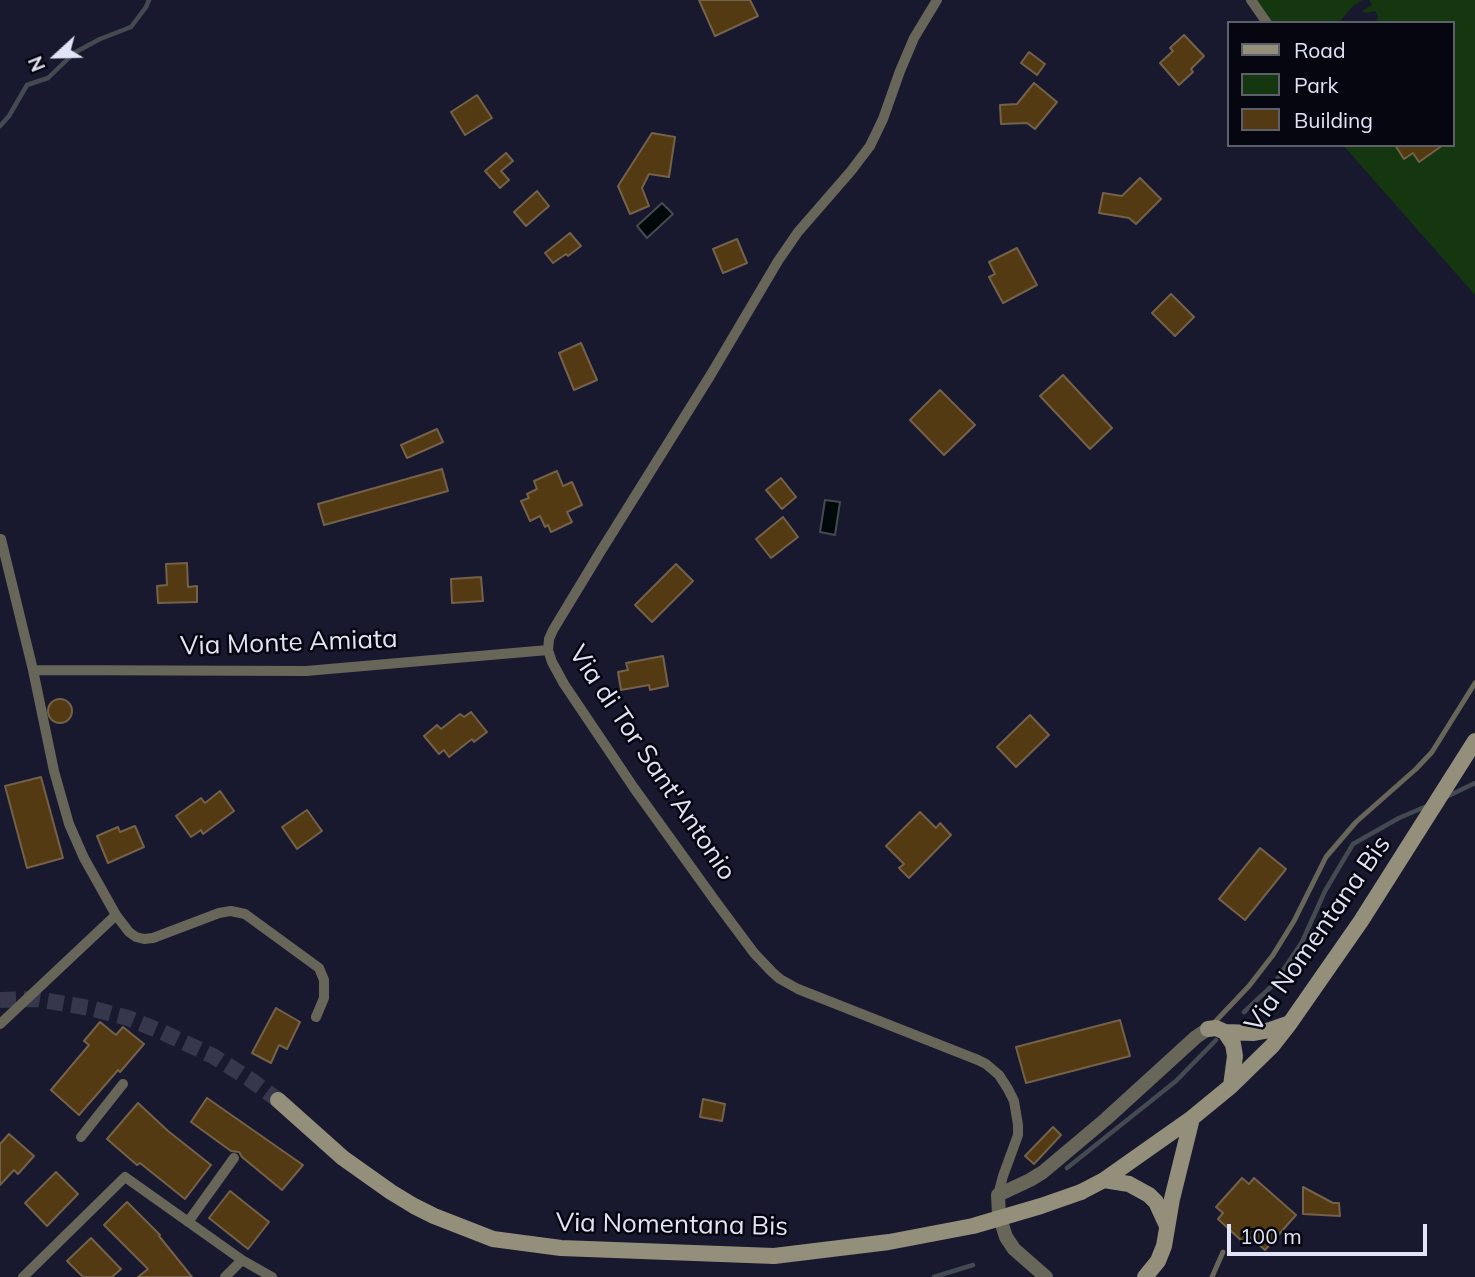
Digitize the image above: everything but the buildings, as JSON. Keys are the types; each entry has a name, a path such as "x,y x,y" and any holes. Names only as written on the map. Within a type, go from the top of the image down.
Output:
{"main road":[{"name":"Via Nomentana Bis","path":"278,1100 343,1158 383,1187 424,1211 493,1239 561,1248 774,1256 890,1242 973,1226 1041,1206 1081,1192 1104,1180 1192,1118 1231,1086 1272,1046 1361,921 1475,741"},
{"path":"1208,1029 1262,1032 1290,1023"},
{"path":"1225,1032 1233,1044 1235,1056 1231,1086"},
{"path":"1145,1277 1164,1246 1172,1199 1192,1118"},
{"path":"1104,1180 1129,1184 1149,1195 1156,1202 1167,1226"}],"street":[{"name":"Via di Tor Sant'Antonio","path":"937,0 914,38 870,146 798,232 778,261 710,376 598,554 549,639 548,650 564,684 634,788 754,953 772,972 798,989 978,1060 999,1075 1014,1101 1018,1125 1018,1135 998,1195 999,1215 1006,1237 1014,1249 1046,1277"},
{"path":"1251,0 1266,21"},
{"path":"1,539 67,817 84,858 116,915 129,932 144,939 219,913 245,914 319,968 324,980 324,998 316,1017"},
{"name":"Via Monte Amiata","path":"33,670 306,671 548,650"},
{"path":"0,1024 116,915"},
{"path":"998,1195 1043,1172 1208,1029"},
{"path":"81,1136 123,1084"},
{"path":"188,1222 234,1158"},
{"path":"23,1277 125,1177 242,1260 272,1277"},
{"path":"225,1277 242,1260"}],"lane":[{"path":"1208,1029 1249,986 1273,955 1294,921 1326,857 1356,822 1432,752 1475,683"},
{"path":"1212,1277 1223,1252"}],"green space":[{"path":"1255,0 1362,0 1352,7 1341,21 1270,21"},
{"path":"1369,0 1475,0 1475,295 1345,147 1454,147 1454,21 1377,21 1378,16 1375,11 1362,11 1372,5"}],"shaded area":[{"path":"662,203 673,214 647,238 637,226"},
{"path":"825,500 840,502 835,535 820,532"}],"waterway":[{"path":"0,126 27,85 48,78 74,53 131,27 149,0"},
{"path":"1444,798 1475,783"},
{"path":"1244,1012 1274,984 1302,942 1325,891 1353,844 1399,818 1427,806"},
{"path":"1067,1168 1176,1081 1216,1040"},
{"path":"934,1277 973,1265"}],"tunnel":[{"path":"0,1000 37,999 128,1018 213,1056 278,1100"}]}
